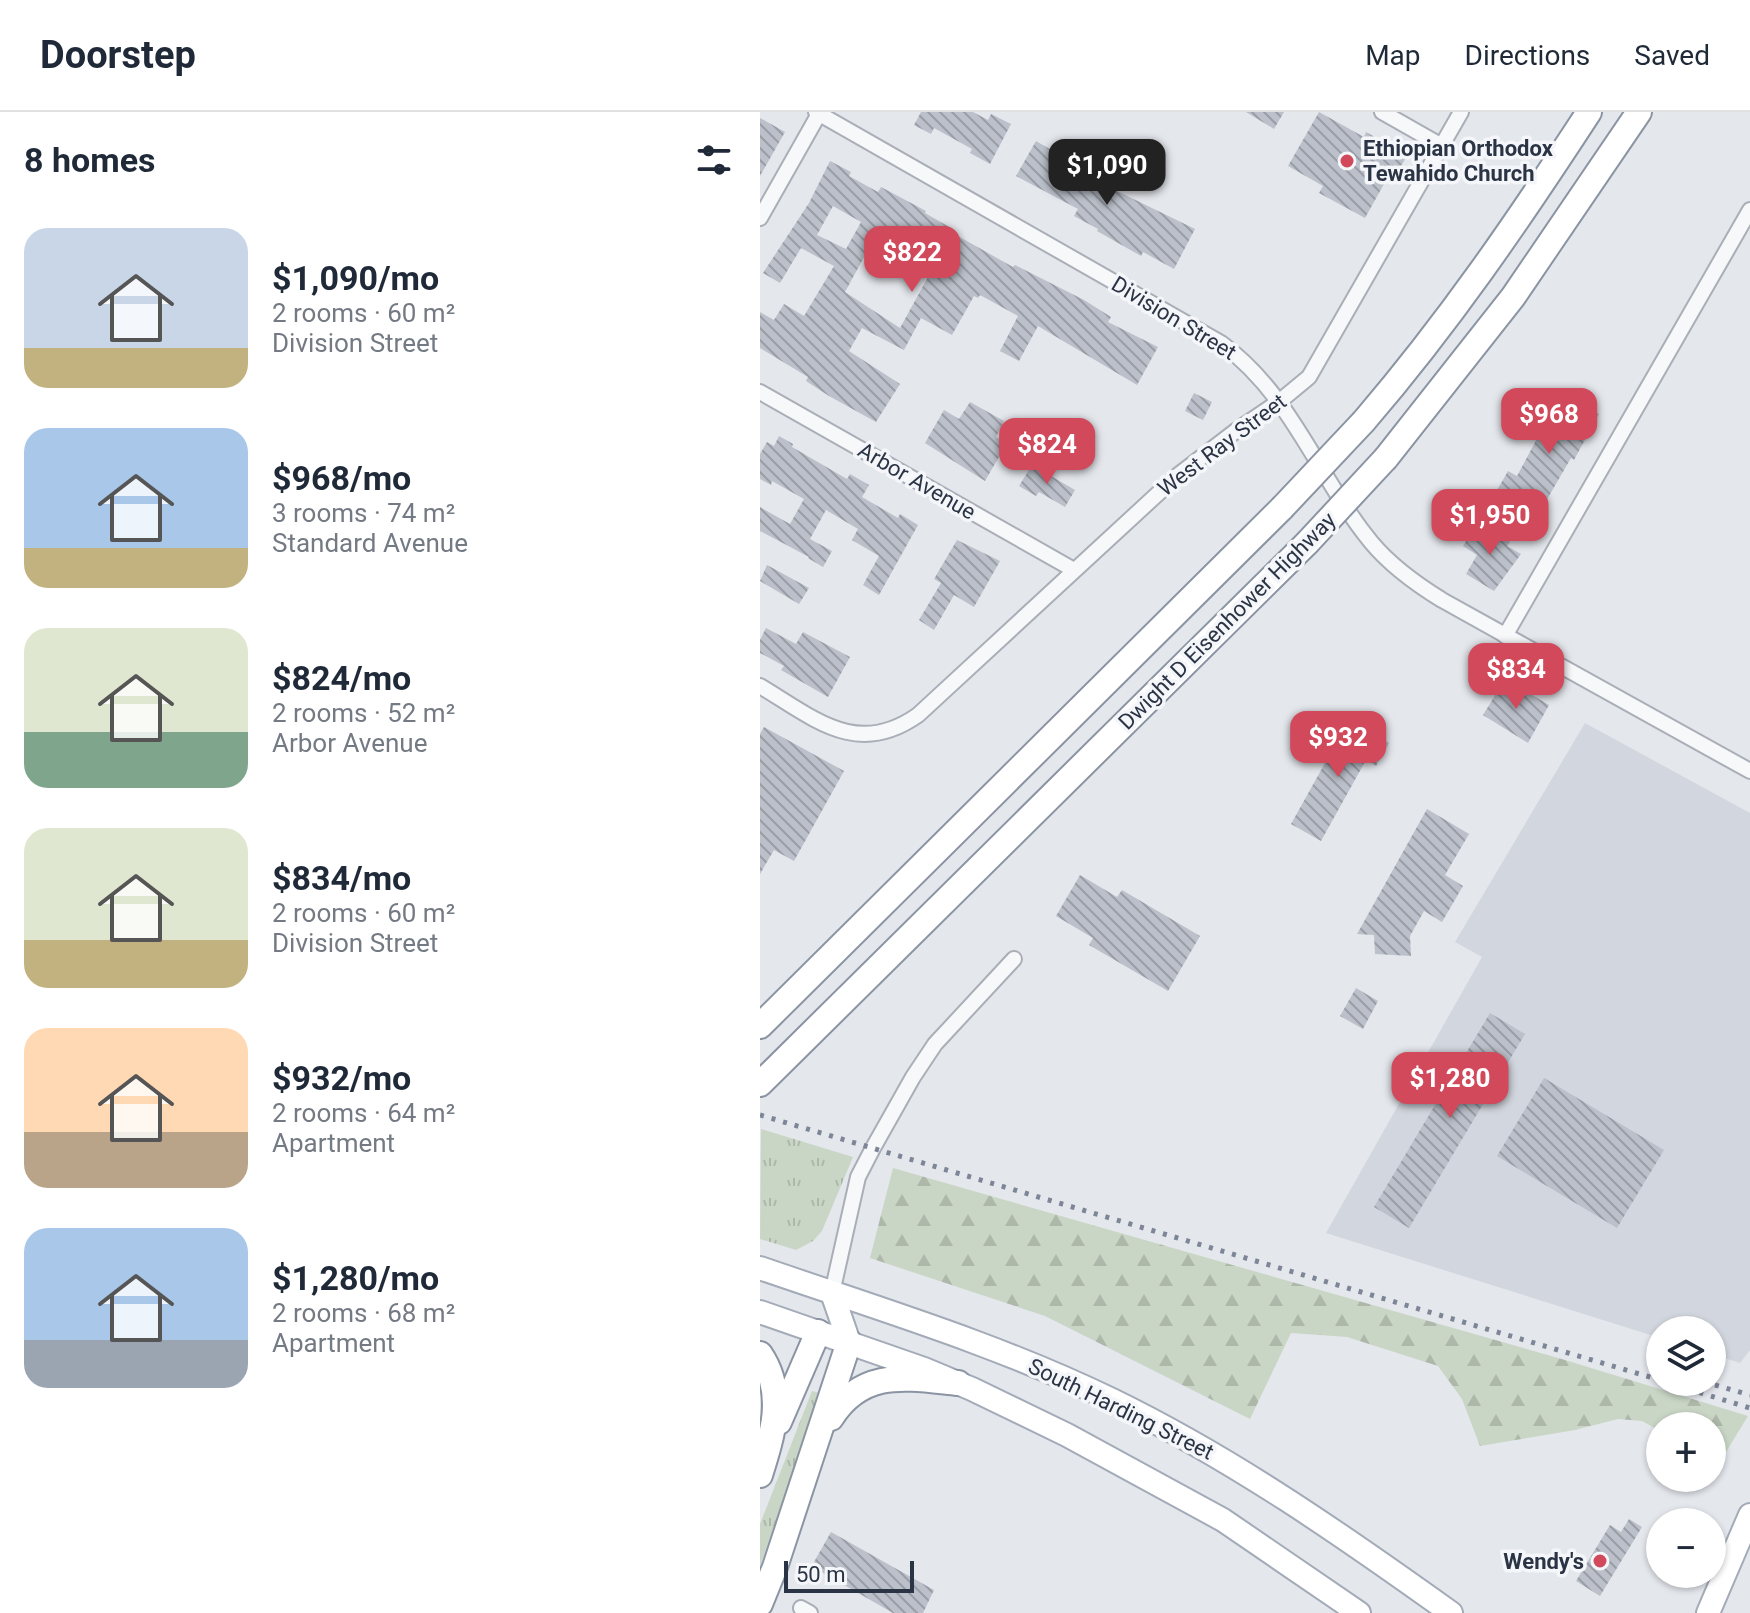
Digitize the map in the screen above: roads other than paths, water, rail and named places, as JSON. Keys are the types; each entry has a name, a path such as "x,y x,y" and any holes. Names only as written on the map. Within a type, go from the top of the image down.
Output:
{"highway":[{"name":"Dwight D Eisenhower Highway","path":"760,1026 1282,508 1364,421 1476,281 1589,112"},
{"name":"Dwight D Eisenhower Highway","path":"760,1084 1307,543 1386,458 1520,288 1639,112"},
{"path":"760,1475 772,1439 818,1332"},
{"path":"760,1604 821,1434 849,1342"},
{"path":"760,1354 775,1387 772,1439"},
{"path":"821,1434 838,1407 868,1384 900,1378 958,1383"}],"main road":[{"name":"South Harding Street","path":"760,1268 1016,1357 1158,1423 1279,1492 1451,1613"},
{"path":"818,1332 832,1293"},
{"path":"832,1293 849,1342"},
{"path":"760,1312 958,1383 1108,1456 1223,1520 1359,1613"},
{"path":"1708,1613 1750,1515"}],"street":[{"path":"1382,112 1442,146"},
{"name":"West Ray Street","path":"760,686 840,731 867,735 885,733 918,715 1189,465 1309,377 1461,112"},
{"path":"760,218 819,113"},
{"name":"Division Street","path":"819,113 1214,338 1253,369 1280,401 1355,521 1380,552 1422,587 1750,771"},
{"path":"1505,636 1750,210"},
{"name":"Arbor Avenue","path":"760,392 1074,570"},
{"path":"832,1293 858,1177 873,1148 925,1058 946,1030 1014,959"}],"railway":[{"path":"760,1115 1646,1376"},
{"path":"1726,1388 1750,1395"},
{"path":"1711,1396 1750,1408"}],"place":[{"name":"Ethiopian Orthodox Tewahido Church","path":"1347,161"},
{"name":"Wendy's","path":"1600,1561"}]}
